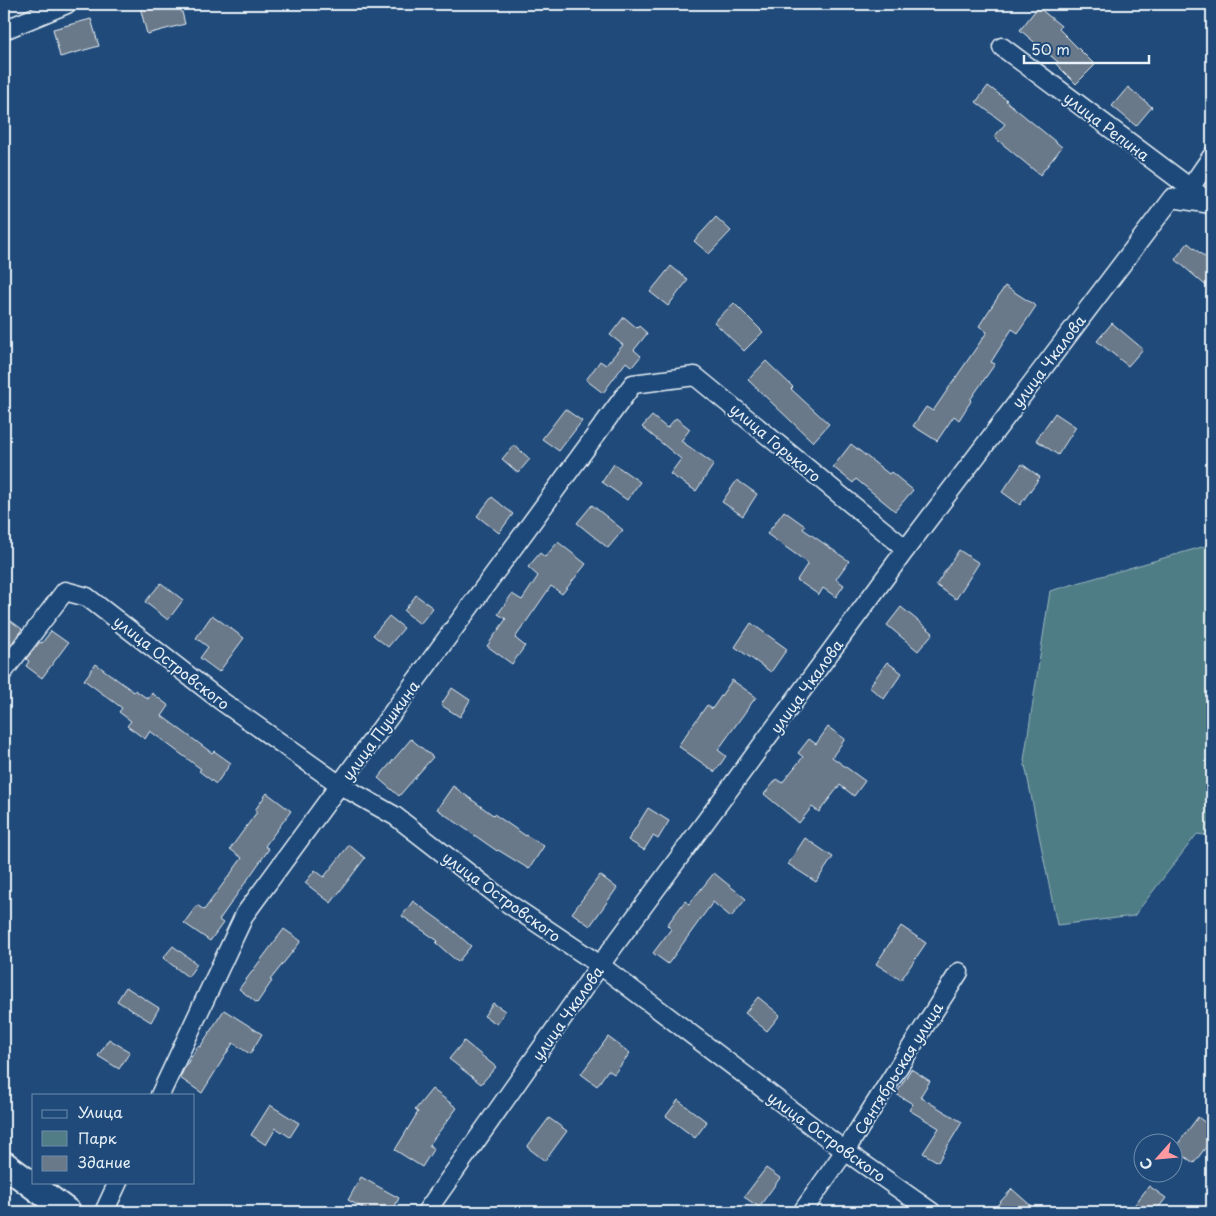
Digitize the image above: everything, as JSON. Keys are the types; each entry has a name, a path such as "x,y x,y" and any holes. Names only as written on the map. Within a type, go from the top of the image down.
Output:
{"street":[{"path":"4,30 67,4"},
{"name":"улица Репина","path":"1002,47 1212,204"},
{"path":"1190,188 1212,156"},
{"name":"улица Чкалова","path":"426,1212 600,965 906,549 1172,198 1212,204"},
{"name":"улица Горького","path":"632,384 696,376 906,549"},
{"name":"улица Пушкина","path":"160,1094 245,914 632,384"},
{"name":"улица Островского","path":"4,671 65,591 87,597 220,700 340,785 395,816 506,902 600,965 845,1151 932,1212"},
{"name":"Сентябрьская улица","path":"802,1212 845,1151 959,972"},
{"path":"4,1164 68,1212"},
{"path":"104,1212 117,1184"}],"green space":[{"path":"1212,544 1212,836 1197,834 1134,916 1057,925 1024,760 1050,591"}],"building":[{"path":"153,4 180,4 185,24 147,34 140,7"},
{"path":"1038,7 1061,26 1059,29 1095,65 1076,84 1056,64 1058,62 1020,30"},
{"path":"91,19 99,46 60,57 53,29"},
{"path":"988,86 1062,147 1040,175 994,137 1005,124 976,102"},
{"path":"1128,87 1152,107 1136,126 1112,106"},
{"path":"716,217 731,231 709,254 694,241"},
{"path":"1188,243 1212,263 1212,291 1175,259"},
{"path":"671,266 688,280 668,306 650,292"},
{"path":"1005,286 1036,306 1018,333 1012,329 991,362 995,364 970,400 959,420 954,416 937,441 913,426 926,407 933,411 987,332 979,326"},
{"path":"734,303 763,332 744,351 714,322"},
{"path":"624,317 637,328 639,326 647,333 634,350 641,356 632,367 626,362 603,393 586,380 600,361 606,365 623,345 610,335"},
{"path":"1112,323 1143,349 1128,366 1097,341"},
{"path":"766,361 793,387 791,389 829,424 813,442 748,380"},
{"path":"565,409 582,421 559,451 542,439"},
{"path":"1055,413 1076,427 1058,455 1036,440"},
{"path":"652,416 667,428 676,418 690,429 681,441 714,464 696,491 670,474 681,459 642,427"},
{"path":"851,444 913,490 895,511 856,479 853,483 833,467"},
{"path":"514,445 530,459 518,473 502,459"},
{"path":"614,464 640,482 627,500 602,482"},
{"path":"1022,464 1040,477 1020,505 1002,492"},
{"path":"737,480 757,494 743,516 722,502"},
{"path":"492,497 513,514 499,533 477,516"},
{"path":"592,505 623,530 608,548 577,523"},
{"path":"784,511 805,526 803,529 849,561 836,579 844,585 836,597 823,588 819,595 797,580 808,563 767,534"},
{"path":"558,542 586,564 562,594 551,586 515,638 525,646 512,664 487,646 506,619 498,614 512,594 522,600 538,576 528,567 540,553 545,557"},
{"path":"959,550 979,563 956,599 936,585"},
{"path":"161,583 183,600 168,620 145,602"},
{"path":"416,595 433,608 420,624 404,611"},
{"path":"901,607 933,633 918,651 887,625"},
{"path":"212,615 244,638 219,672 200,658 208,647 196,638"},
{"path":"4,616 22,629 9,647 4,644"},
{"path":"389,616 404,628 388,647 373,635"},
{"path":"751,623 787,649 771,672 735,647"},
{"path":"51,631 68,643 42,678 26,666 29,661 26,659"},
{"path":"887,662 902,673 884,699 869,687"},
{"path":"96,664 134,692 135,690 148,699 152,693 169,706 162,716 212,753 214,751 231,763 216,784 199,771 201,769 150,731 145,739 127,726 131,721 119,712 122,708 84,680"},
{"path":"732,680 756,697 718,750 726,756 715,772 678,746 707,705 712,709"},
{"path":"452,688 470,700 460,717 441,705"},
{"path":"828,727 845,739 832,757 865,781 854,796 840,785 819,812 812,807 799,823 764,794 777,779 782,783 803,757 798,753 809,739 816,744"},
{"path":"411,739 433,757 399,796 378,778"},
{"path":"453,786 493,815 544,846 529,869 497,851 437,809"},
{"path":"267,793 291,811 265,846 269,849 219,920 223,923 210,941 184,923 197,905 204,910 242,858 230,849 257,812 255,810"},
{"path":"648,808 669,821 658,839 653,836 644,850 628,840"},
{"path":"805,838 833,857 816,882 788,864"},
{"path":"349,845 365,858 331,903 305,883 315,870 324,877"},
{"path":"714,873 746,899 731,917 713,902 668,964 653,953 671,929 667,925 685,901 689,904"},
{"path":"600,875 617,888 590,926 572,913"},
{"path":"413,901 449,927 471,946 458,962 436,943 438,941 402,916"},
{"path":"901,926 926,943 901,980 876,964"},
{"path":"284,929 301,941 270,980 272,981 257,1003 239,989"},
{"path":"173,946 197,964 188,977 163,958"},
{"path":"126,987 159,1008 151,1022 117,1001"},
{"path":"758,997 780,1015 767,1031 745,1013"},
{"path":"493,1003 505,1011 497,1024 484,1016"},
{"path":"224,1010 262,1034 250,1054 233,1043 202,1093 180,1078 198,1046 200,1047"},
{"path":"608,1037 630,1053 614,1074 608,1070 597,1086 581,1074"},
{"path":"109,1039 130,1052 119,1069 98,1056"},
{"path":"464,1041 496,1067 481,1084 449,1059"},
{"path":"911,1069 930,1081 920,1097 962,1122 938,1162 923,1153 939,1128 909,1110 913,1104 896,1094"},
{"path":"432,1089 457,1108 429,1145 434,1148 422,1167 395,1150 418,1112 415,1110"},
{"path":"678,1100 707,1122 695,1138 666,1116"},
{"path":"270,1105 299,1123 290,1137 276,1128 266,1145 251,1135"},
{"path":"1198,1117 1212,1128 1212,1139 1194,1163 1184,1156 1184,1136"},
{"path":"549,1118 567,1131 545,1161 527,1147"},
{"path":"766,1168 780,1178 759,1207 744,1197"},
{"path":"361,1177 399,1198 392,1212 370,1212 348,1200"},
{"path":"1149,1186 1166,1198 1155,1212 1129,1212"},
{"path":"1012,1189 1038,1212 991,1212"}]}
